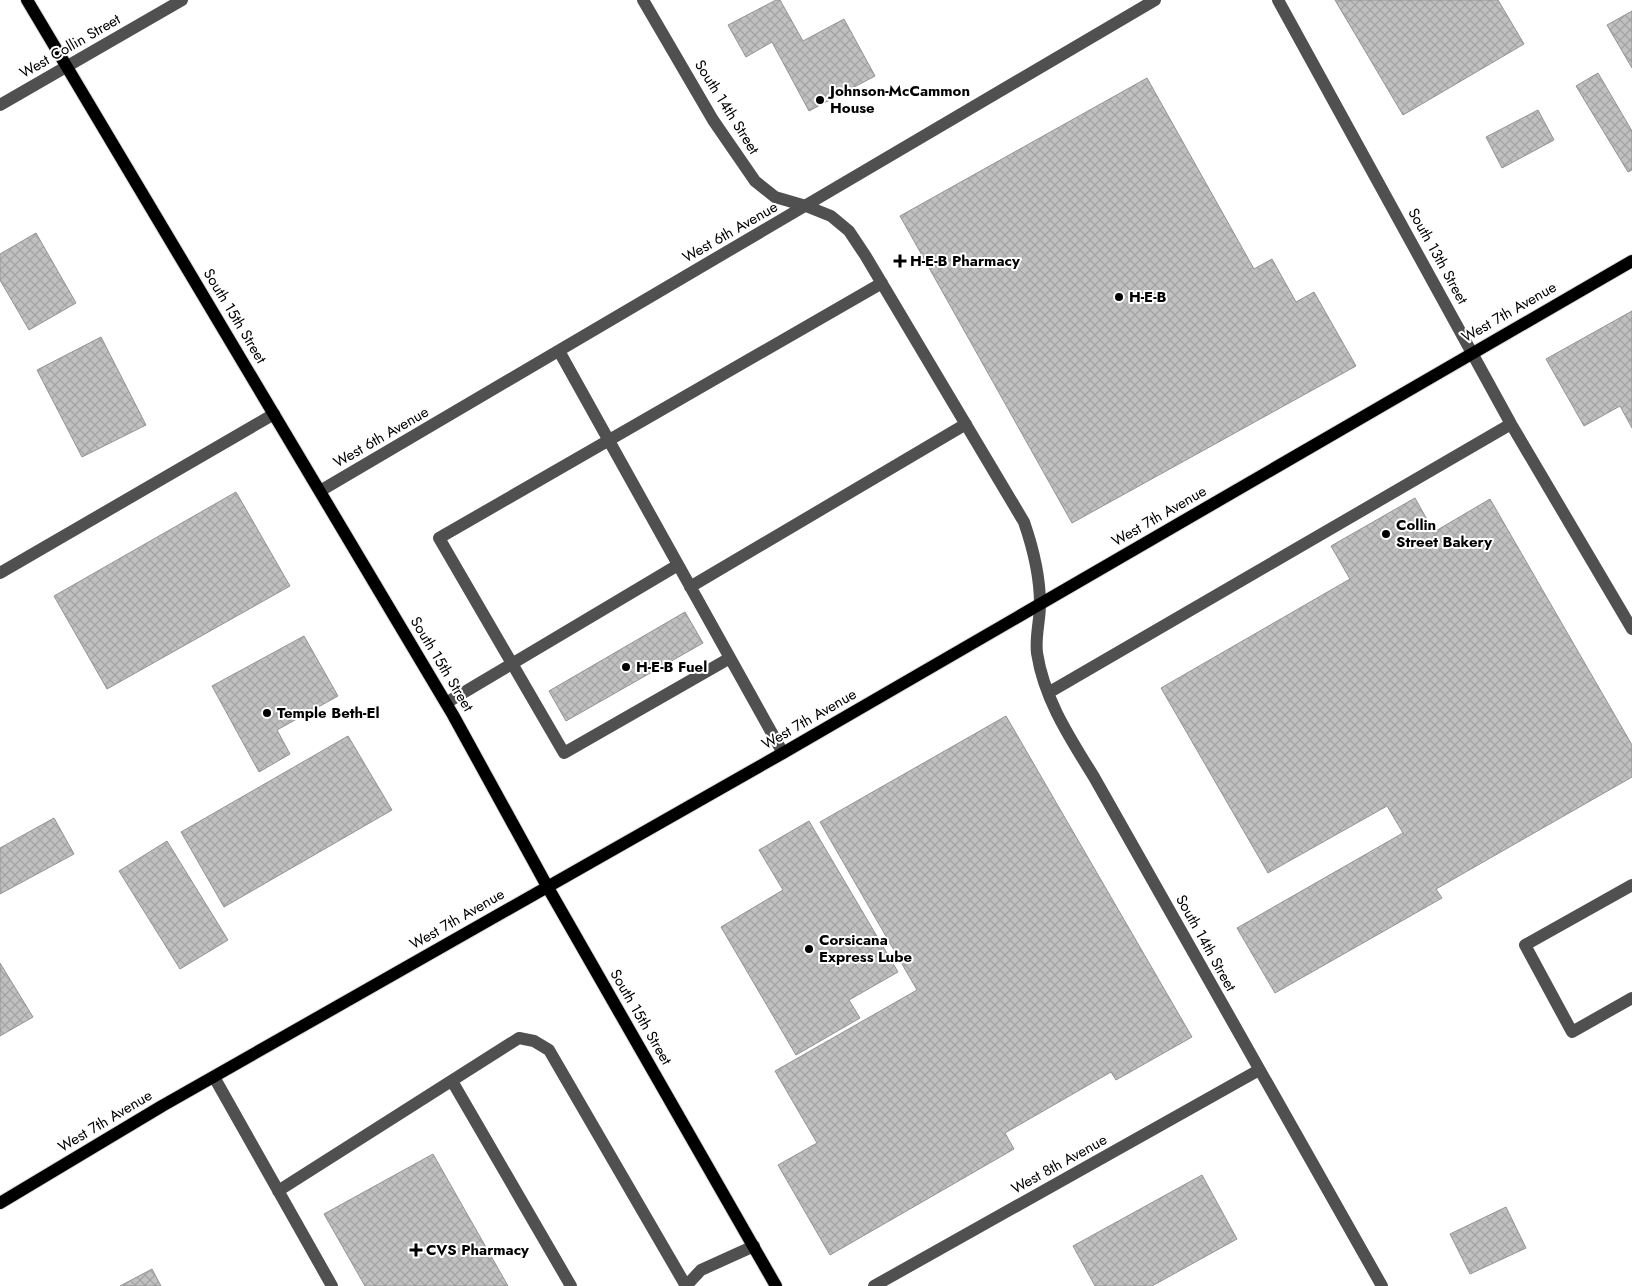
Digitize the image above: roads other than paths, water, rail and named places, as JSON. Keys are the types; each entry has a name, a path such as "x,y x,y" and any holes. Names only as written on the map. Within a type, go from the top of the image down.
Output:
{"main road":[{"name":"South 15th Street","path":"27,0 446,703 547,886 776,1286"},
{"name":"West 7th Avenue","path":"0,1203 214,1077 783,753 1632,261"}],"street":[{"name":"West Collin Street","path":"0,105 182,0"},
{"name":"South 14th Street","path":"643,0 713,120 755,181 775,197 831,216 849,231 1024,522 1034,552 1040,604 1036,634 1037,654 1048,693 1064,727 1382,1286"},
{"name":"West 6th Avenue","path":"320,491 1155,0"},
{"name":"South 13th Street","path":"1278,0 1510,424 1632,629"},
{"path":"730,658 564,753 439,538 882,283"},
{"path":"558,351 783,753"},
{"path":"0,573 274,414"},
{"path":"690,587 966,424"},
{"path":"1048,693 1510,424"},
{"path":"446,703 678,565"},
{"path":"1632,885 1525,945 1572,1032 1632,998"},
{"path":"278,1191 519,1038 534,1041 549,1050 686,1286 701,1270 754,1246"},
{"name":"West 8th Avenue","path":"874,1286 1259,1070"},
{"path":"214,1077 332,1286"},
{"path":"452,1081 570,1286"}],"place":[{"name":"Johnson-McCammon House","path":"820,100"},
{"name":"H-E-B Pharmacy","path":"900,261"},
{"name":"H-E-B","path":"1119,297"},
{"name":"Collin Street Bakery","path":"1386,534"},
{"name":"H-E-B Fuel","path":"626,667"},
{"name":"Temple Beth-El","path":"267,713"},
{"name":"Corsicana Express Lube","path":"809,949"},
{"name":"CVS Pharmacy","path":"416,1250"}]}
